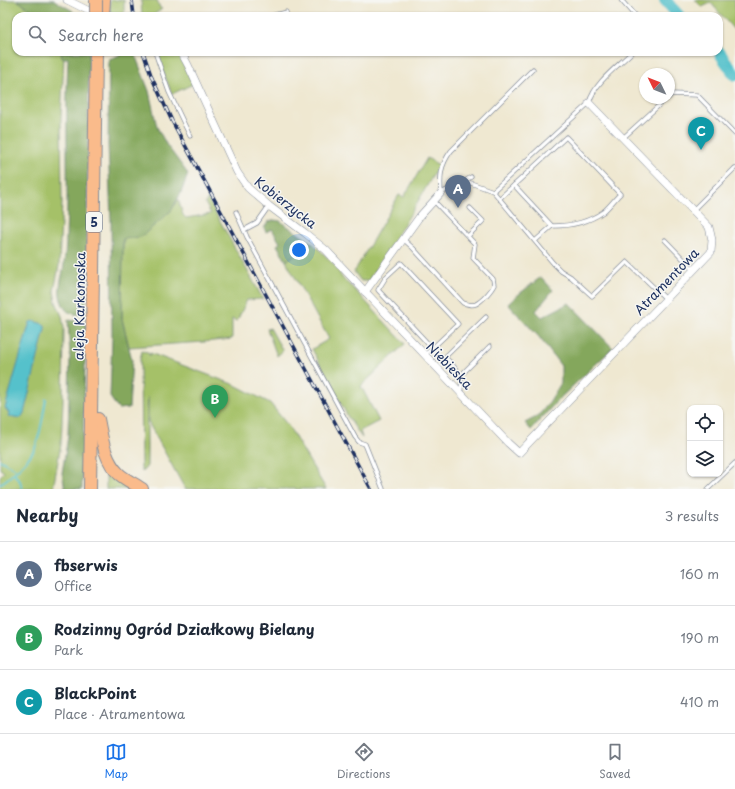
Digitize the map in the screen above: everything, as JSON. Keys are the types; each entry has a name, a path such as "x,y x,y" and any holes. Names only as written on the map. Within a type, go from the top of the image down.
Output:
{"main road":[{"path":"96,0 97,12"},
{"path":"103,12 104,0"},
{"name":"aleja Karkonoska","path":"97,489 100,56"},
{"name":"aleja Karkonoska","path":"90,489 100,56"},
{"path":"98,419 105,449 113,466 121,476 142,489"}],"street":[{"path":"67,0 90,12"},
{"name":"Kobierzycka","path":"183,56 241,179 251,192 323,247 365,292"},
{"name":"Atramentowa","path":"518,453 711,252 712,240 708,227 589,103"},
{"path":"365,292 420,216 441,193"},
{"name":"Niebieska","path":"365,292 424,356 518,453"}],"lane":[{"path":"621,0 632,12"},
{"path":"156,56 169,92 190,136"},
{"path":"493,191 589,103 591,94 598,85 628,56"},
{"path":"471,177 441,193 440,177 442,166 450,151 532,69"},
{"path":"675,94 697,95 735,134"},
{"path":"623,138 660,104"},
{"path":"500,199 566,137 620,194 603,211 591,219 560,226 552,226 535,241"},
{"path":"693,210 735,168"},
{"path":"465,181 493,191 561,271 571,276 592,296 627,262 667,299"},
{"path":"514,185 552,226"},
{"path":"403,239 463,303 470,305 476,304 491,290 494,285 493,279 473,258 475,244 434,200"},
{"path":"244,230 257,223 269,206"},
{"path":"468,236 483,221 470,208"},
{"path":"236,212 304,345 355,437 360,442 366,444 383,489"},
{"path":"665,240 694,270"},
{"path":"424,356 458,324 401,263 386,277 378,290 432,348"},
{"path":"459,392 462,386 458,371 445,357 486,318"},
{"path":"460,377 490,346"},
{"path":"708,489 735,463"}],"green space":[{"path":"0,0 17,0 34,12 12,12 12,56 62,56 62,58 64,58 61,119 62,203 59,266 54,291 56,302 62,316 64,328 63,401 61,444 53,489 0,489 0,476 4,472 0,469"},
{"path":"17,0 54,0 73,11 72,12 34,12"},
{"path":"110,0 124,0 124,12 110,12"},
{"path":"141,0 157,0 160,8 162,9 158,12 142,12"},
{"path":"695,0 735,0 735,31 723,17 723,12 719,12 711,3 702,7"},
{"path":"62,56 89,56 86,315 73,314 67,311 60,296 66,240 67,192 68,58 62,58"},
{"path":"117,56 136,56 149,91 157,127 166,144 188,174 181,193 171,211 141,237 123,239 122,319 132,360 129,408 118,409 110,397 112,337 111,221 108,144 109,59"},
{"path":"159,56 178,56 193,84 172,94 162,69"},
{"path":"427,158 439,165 413,210 368,281 361,281 354,272 399,195 404,197"},
{"path":"178,199 183,215 186,218 211,214 205,203 208,199 263,299 247,300 237,321 232,319 232,339 129,347 122,319 123,238 171,211"},
{"path":"274,220 280,221 312,243 286,261 277,245 280,243 272,229 266,232 264,228 268,222"},
{"path":"312,243 335,266 343,279 405,344 361,386 379,421 360,431 362,438 348,417 312,349 329,339 286,261"},
{"path":"541,277 553,290 536,311 542,317 569,303 613,348 558,400 531,430 525,423 538,416 548,404 561,383 561,366 539,337 508,304"},
{"path":"68,320 86,323 82,489 65,489 62,473 68,436 70,357"},
{"path":"270,328 283,351 277,356 267,329"},
{"path":"142,351 148,352 150,356 150,353 235,385 270,403 289,427 326,489 185,489 148,422 148,397 147,466 143,471 141,470 140,359"},
{"path":"106,464 136,489 106,489"}],"water":[{"path":"33,321 45,325 45,329 24,413 21,418 8,416 9,413 5,408 29,325 30,322"}],"waterway":[{"path":"665,0 676,12"},
{"path":"722,56 735,75"},
{"path":"0,484 29,458 35,448 46,399"},
{"path":"0,460 17,470"},
{"path":"13,473 20,481 22,489"}],"railway":[{"path":"132,0 134,12"},
{"path":"144,56 152,78 172,121 371,489"}],"place":[{"name":"BlackPoint","path":"701,150"},
{"name":"fbserwis","path":"458,208"},
{"name":"Rodzinny Ogród Działkowy Bielany","path":"215,418"}]}
